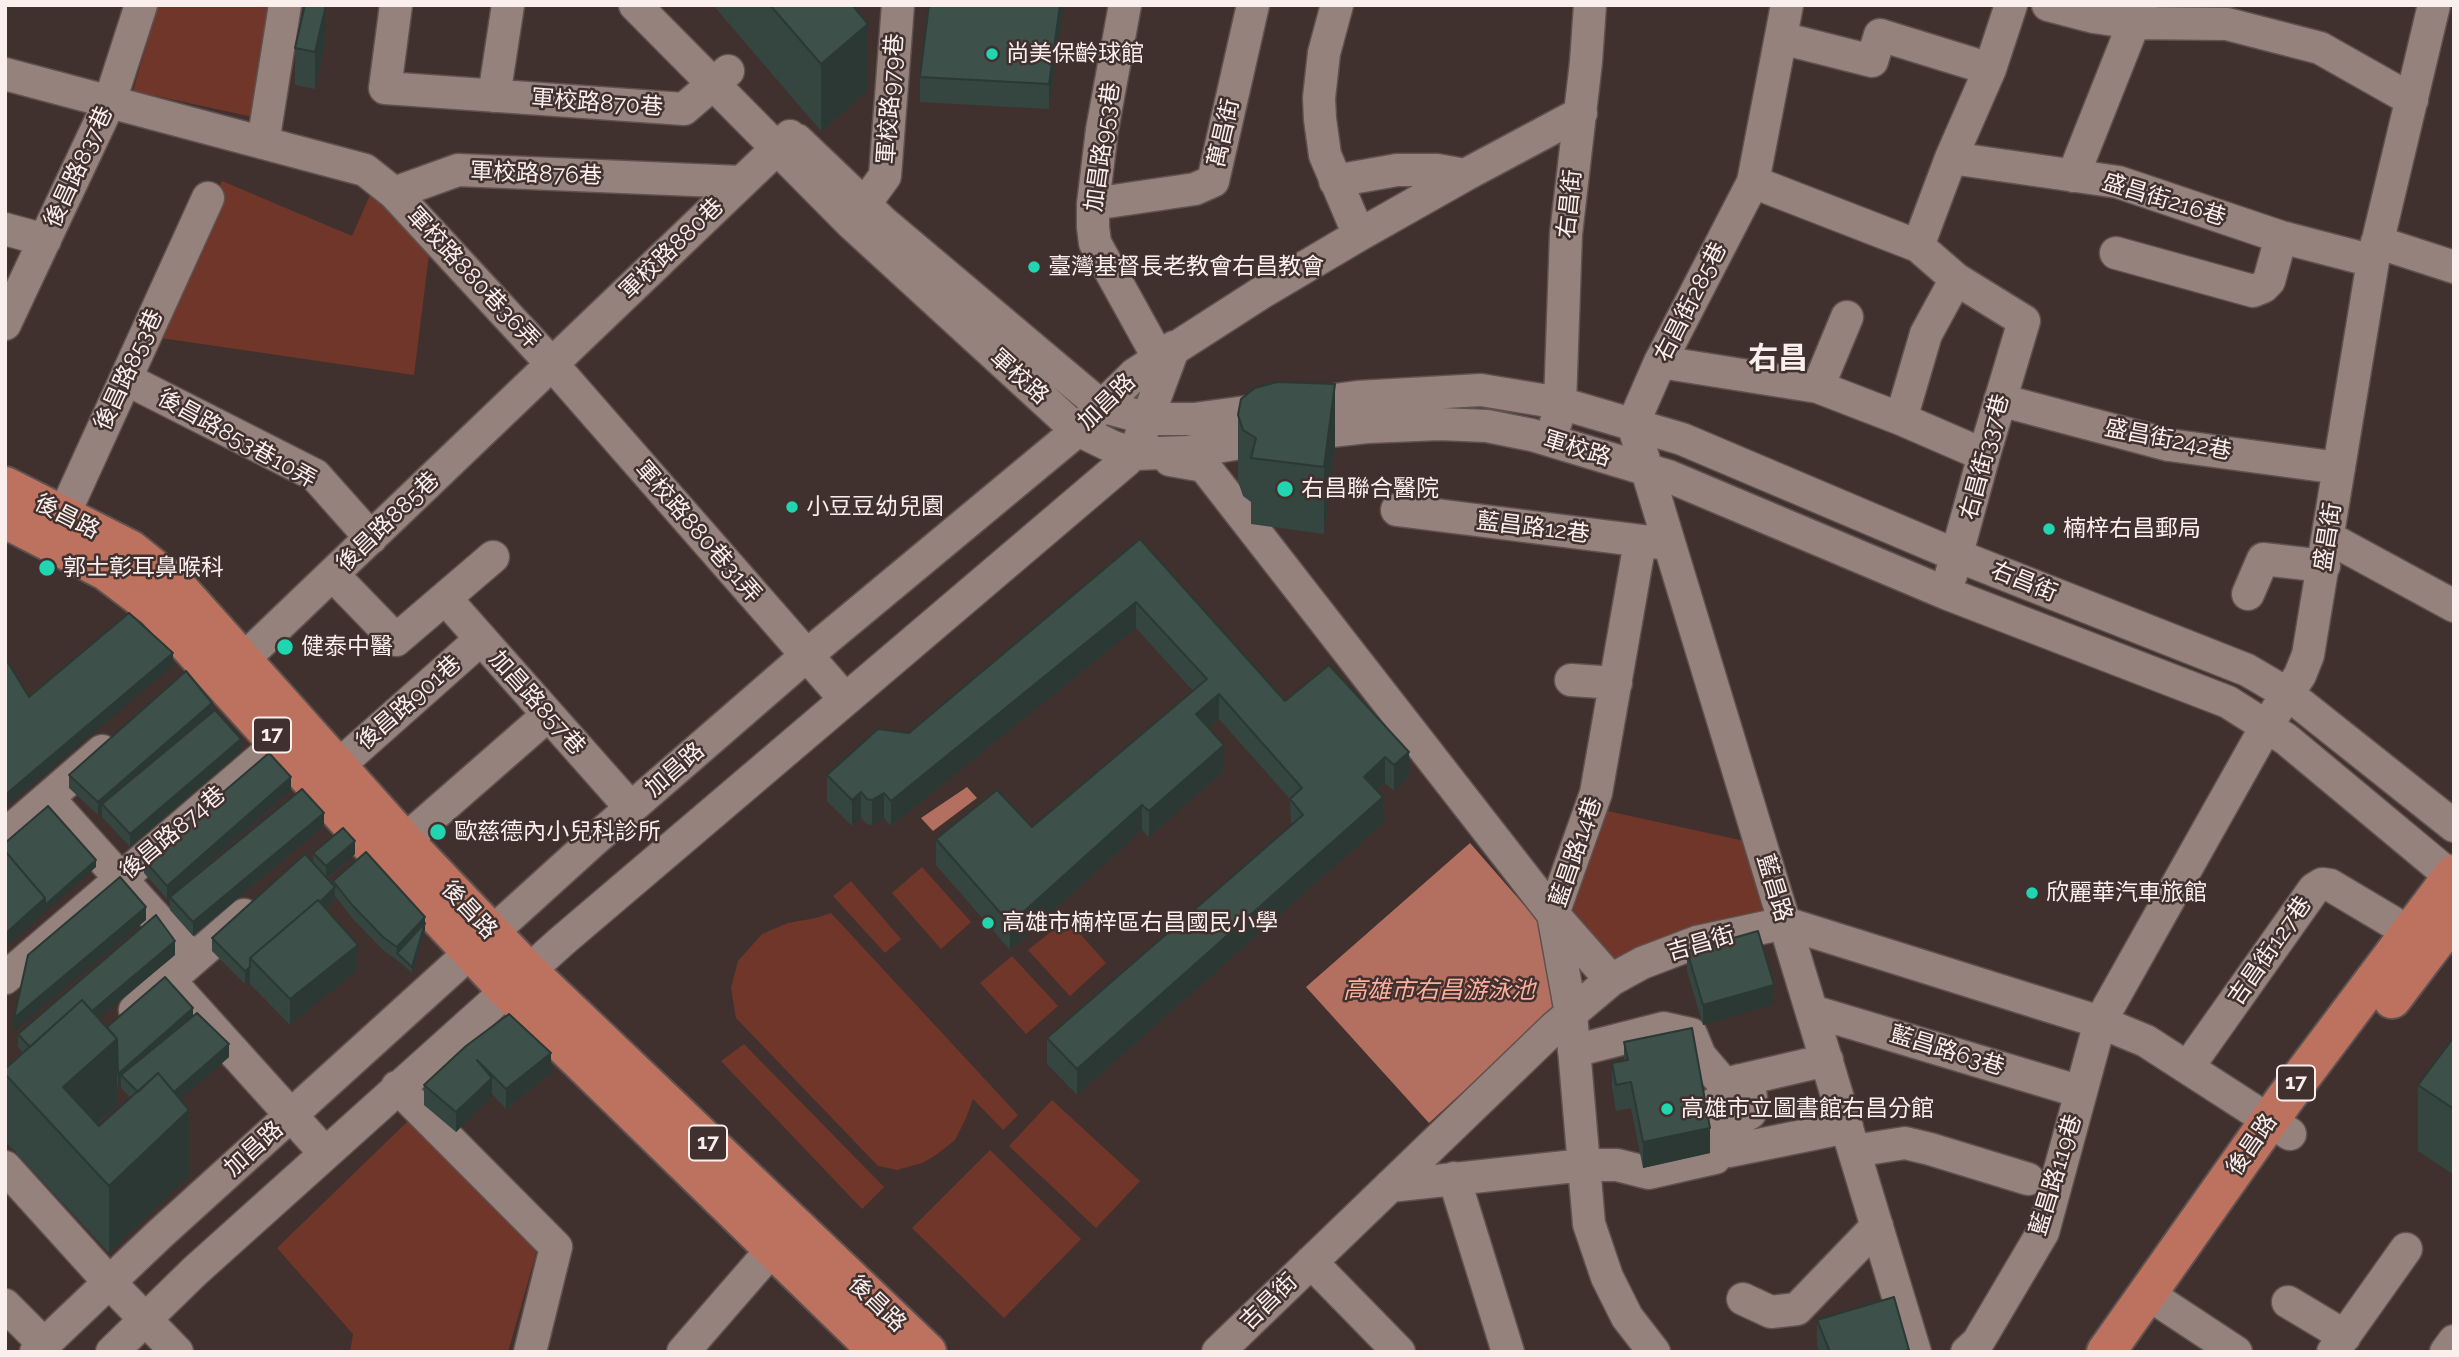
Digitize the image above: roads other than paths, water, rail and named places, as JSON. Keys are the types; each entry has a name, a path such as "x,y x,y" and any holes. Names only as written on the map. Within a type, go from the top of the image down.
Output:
{"main road":[{"name":"後昌路","path":"12,515 58,530 155,608 214,665 338,766 404,841 480,942 517,981 783,1236 927,1352"},
{"name":"後昌路","path":"214,665 279,743 336,834 480,942"},
{"name":"後昌路","path":"2106,1352 2157,1300 2280,1127 2409,932 2453,876"},
{"name":"後昌路","path":"2280,1127 2454,918"},
{"name":"後昌路","path":"783,1236 879,1352"},
{"name":"後昌路","path":"2134,1352 2157,1300"}],"street":[{"name":"後昌路837巷","path":"5,324 110,101 141,5"},
{"path":"263,142 285,5"},
{"name":"軍校路870巷","path":"396,5 385,88 684,110 720,78"},
{"path":"494,96 508,5"},
{"name":"軍校路979巷","path":"858,214 885,176 898,5"},
{"name":"加昌路953巷","path":"1125,5 1102,130 1093,204 1095,243 1166,352"},
{"name":"萬昌街","path":"1093,204 1195,189 1213,181 1253,5"},
{"path":"1337,5 1324,52 1320,98 1323,142 1335,181 1359,235"},
{"name":"右昌街","path":"1552,441 1560,403 1566,234 1581,113 1590,5"},
{"name":"右昌街285巷","path":"1633,424 1660,362 1753,182 1787,5"},
{"path":"1918,246 1951,158 1990,69 2011,5"},
{"name":"盛昌街","path":"2100,1022 2267,725 2300,675 2308,655 2375,251 2434,5"},
{"path":"2052,6 2227,24 2320,48 2412,100"},
{"name":"軍校路","path":"646,7 1078,430 1111,446 1134,454 1187,452 1276,437 1367,427 1440,424 1487,426 1552,441 1647,470"},
{"path":"2073,176 2138,14"},
{"path":"1781,38 1872,61 1880,35 1990,69"},
{"path":"5,74 365,170 394,192"},
{"name":"加昌路","path":"40,1348 160,1234 480,942 806,656 1078,430 1118,388 1166,352 1359,235 1581,113"},
{"name":"軍校路880巷","path":"552,364 784,142"},
{"name":"盛昌街216巷","path":"1951,158 2118,183 2281,237 2375,251 2454,267"},
{"name":"軍校路876巷","path":"394,192 458,170 741,182"},
{"path":"1335,181 1397,170 1437,170 1465,175"},
{"path":"1753,182 1918,246 1956,279 1926,334 1901,419"},
{"name":"軍校路880巷36弄","path":"394,192 552,364"},
{"name":"後昌路853巷","path":"58,530 208,198"},
{"name":"軍校路","path":"858,214 1101,406 1149,419 1194,419 1357,397 1433,391 1481,390 1560,403"},
{"path":"5,229 45,240"},
{"path":"2116,253 2253,291 2269,281 2281,237"},
{"name":"右昌街337巷","path":"1945,593 1958,556 1984,455 2024,321 1956,279"},
{"path":"1818,387 1847,317"},
{"name":"加昌路","path":"111,1352 397,1087 517,981 1134,454 1149,419 1166,352"},
{"path":"1660,362 1818,387 1984,455"},
{"name":"後昌路885巷","path":"214,665 333,575 552,364"},
{"name":"軍校路880巷31弄","path":"552,364 845,699"},
{"name":"後昌路853巷10弄","path":"126,379 315,475 371,538"},
{"name":"盛昌街242巷","path":"2000,400 2169,445 2339,468"},
{"name":"右昌街","path":"1560,403 1682,439 1958,556 2247,670 2288,694 2454,826"},
{"name":"藍昌路","path":"1633,424 1647,470 1655,543 1785,923 1915,1352"},
{"path":"1134,454 1205,466 1553,914 1611,981"},
{"name":"右昌街","path":"1647,470 1675,479 1945,593 2228,702 2267,725 2453,876"},
{"name":"藍昌路12巷","path":"1397,510 1655,543"},
{"name":"藍昌路14巷","path":"1654,1352 1627,1317 1607,1277 1589,1224 1571,1014 1553,914 1596,793 1616,683 1655,543"},
{"path":"2248,594 2263,559 2327,552 2452,599"},
{"path":"333,575 396,640 493,557"},
{"name":"加昌路857巷","path":"445,598 631,808"},
{"name":"後昌路901巷","path":"338,766 481,639"},
{"path":"1571,680 1616,683"},
{"path":"404,841 548,715"},
{"path":"5,835 128,728"},
{"name":"後昌路874巷","path":"5,977 279,743"},
{"path":"48,798 193,959"},
{"name":"吉昌街127巷","path":"2188,1068 2314,889 2322,884 2330,885 2409,932"},
{"path":"118,1025 263,898"},
{"name":"吉昌街","path":"1218,1352 1571,1014 1611,981 1642,963 1697,942 1785,923 2100,1022 2146,1041 2280,1127"},
{"path":"169,981 325,1153"},
{"name":"藍昌路63巷","path":"1812,1011 2081,1092"},
{"name":"藍昌路119巷","path":"1967,1352 1978,1342 2043,1232 2100,1022"},
{"path":"1574,1051 1664,1028 1691,1034 1700,1056 1724,1084 1827,1060"},
{"path":"1390,1186 1584,1164 1617,1166 1649,1173 1715,1158 1733,1123 1750,1113 1751,1096 1740,1080"},
{"path":"397,1087 556,1247 530,1352"},
{"path":"1714,1104 1729,1151 1851,1139 1905,1143 2028,1179"},
{"path":"5,1167 144,1320 177,1352"},
{"path":"1454,1178 1508,1352"},
{"path":"1744,1299 1771,1312 1797,1309 1877,1226"},
{"path":"683,1352 783,1236"},
{"path":"2288,1302 2339,1344 2406,1249"},
{"path":"1311,1262 1399,1352"},
{"path":"2157,1300 2236,1352"},
{"path":"5,1305 40,1348"},
{"path":"2446,1352 2454,1341"}],"water":[{"path":"967,787 977,798 933,831 921,818"},
{"name":"高雄市右昌游泳池","path":"1470,843 1538,921 1553,1009 1429,1123 1306,987"}],"place":[{"name":"尚美保齡球館","path":"992,54"},
{"name":"臺灣基督長老教會右昌教會","path":"1034,267"},
{"name":"右昌聯合醫院","path":"1285,489"},
{"name":"小豆豆幼兒園","path":"792,507"},
{"name":"楠梓右昌郵局","path":"2049,529"},
{"name":"郭士彰耳鼻喉科","path":"47,568"},
{"name":"健泰中醫","path":"285,647"},
{"name":"歐慈德內小兒科診所","path":"438,832"},
{"name":"欣麗華汽車旅館","path":"2032,893"},
{"name":"高雄市楠梓區右昌國民小學","path":"988,923"},
{"name":"高雄市立圖書館右昌分館","path":"1667,1109"}],"district":[{"name":"右昌","path":"1778,359"}]}
